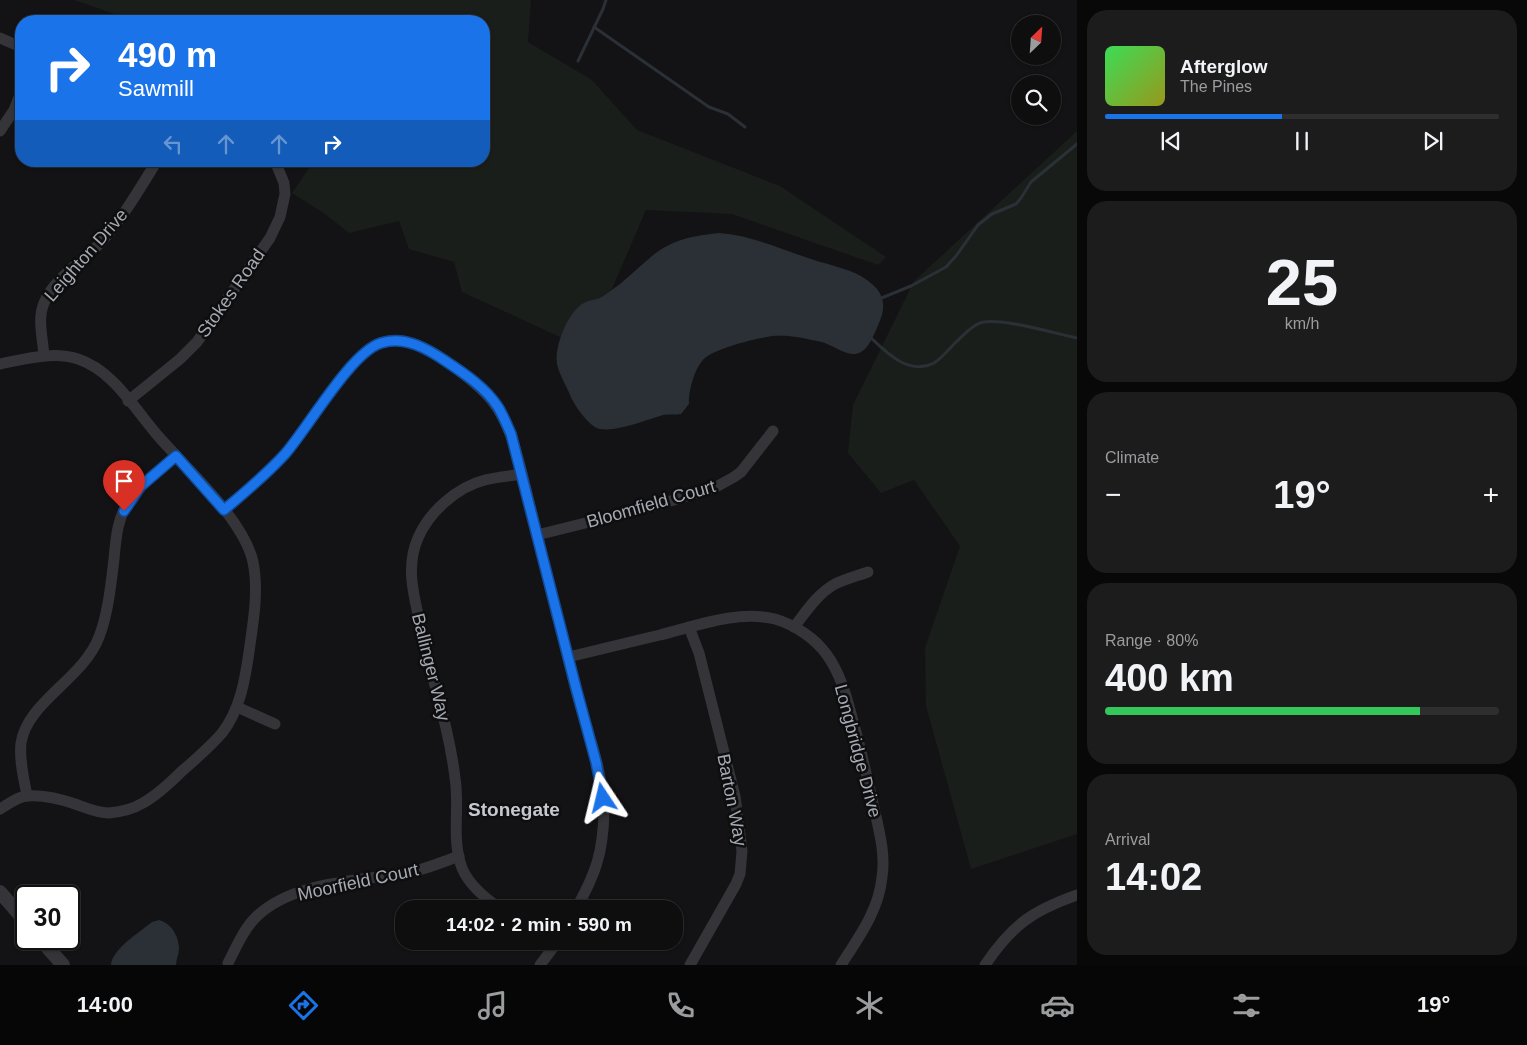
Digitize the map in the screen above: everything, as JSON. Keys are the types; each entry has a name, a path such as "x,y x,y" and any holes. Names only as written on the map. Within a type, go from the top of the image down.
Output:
{"street":[{"path":"0,38 15,44"},
{"path":"0,131 15,107"},
{"name":"Leighton Drive","path":"44,356 40,313 48,294 109,233 153,167"},
{"name":"Stokes Road","path":"128,400 180,359 197,342 270,238 280,217 285,194 277,167"},
{"path":"224,510 284,456 360,357 368,349 379,343 391,340 415,344 438,355 469,377 489,395 498,407 511,434 601,786 604,810 599,860 581,900"},
{"path":"0,364 44,356 64,356 90,364 112,382 224,510 242,534 249,547 255,575 252,631 247,665 237,707 222,733 198,758 163,789 142,804 132,808 108,813 96,812 63,801 26,796 0,809"},
{"name":"Bloomfield Court","path":"538,535 654,506 716,487 741,472 773,431"},
{"path":"26,796 21,753 24,732 36,712 79,669 94,648 103,625 110,588 116,532 124,511 141,486 176,456"},
{"name":"Ballinger Way","path":"489,900 471,882 462,868 459,856 456,835 456,779 448,737 412,589 411,558 418,538 428,520 451,498 467,487 484,480 522,474"},
{"path":"794,628 810,606 827,589 868,572"},
{"name":"Longbridge Drive","path":"568,657 689,626 740,617 764,617 776,620 810,636 819,645 831,661 848,703 881,840 883,875 876,903 864,929 841,965"},
{"name":"Barton Way","path":"689,626 699,653 735,796 742,852 740,874 736,884 690,965"},
{"path":"237,707 275,724"},
{"name":"Moorfield Court","path":"228,963 250,925 264,911 280,900 316,888 419,870 459,856"},
{"path":"0,892 15,909"},
{"path":"985,965 1001,942 1021,923 1045,908 1077,895"},
{"path":"50,950 63,965"},
{"path":"540,965 550,950"}],"shaded area":[{"path":"74,0 531,0 528,42 592,80 637,130 780,186 886,257 878,265 732,214 646,210 612,289 560,337 462,292 454,262 409,249 399,221 349,233 325,214 292,193 310,167 490,167 490,15 117,15"},
{"path":"1077,131 1077,834 971,869 926,706 925,648 960,546 914,480 881,493 848,453 853,405 914,281"},
{"path":"719,233 731,234 767,244 862,276 877,289 883,305 881,316 870,343 857,354 845,352 823,342 787,336 766,337 738,344 711,354 701,362 693,380 689,404 681,414 663,415 615,429 600,429 591,424 575,404 557,364 560,339 568,321 578,307 586,302 600,298 620,284 660,250 692,237"},
{"path":"159,920 171,927 178,939 179,949 176,965 111,965 116,953 127,941 152,922"}],"waterway":[{"path":"578,61 606,0"},
{"path":"594,27 709,107 728,114 745,127"},
{"path":"879,299 911,286 946,267 978,225 992,214 1016,204 1031,182 1077,144"},
{"path":"869,336 890,355 915,367 934,363 970,329 977,324 988,321 1027,326 1077,338"}],"district":[{"name":"Stonegate","path":"514,809"}],"route":[{"path":"124,511 141,486 176,456 224,510 284,456 351,367 368,349 379,343 391,340 404,341 438,355 469,377 489,395 498,407 511,434 596,762 603,798"}]}
